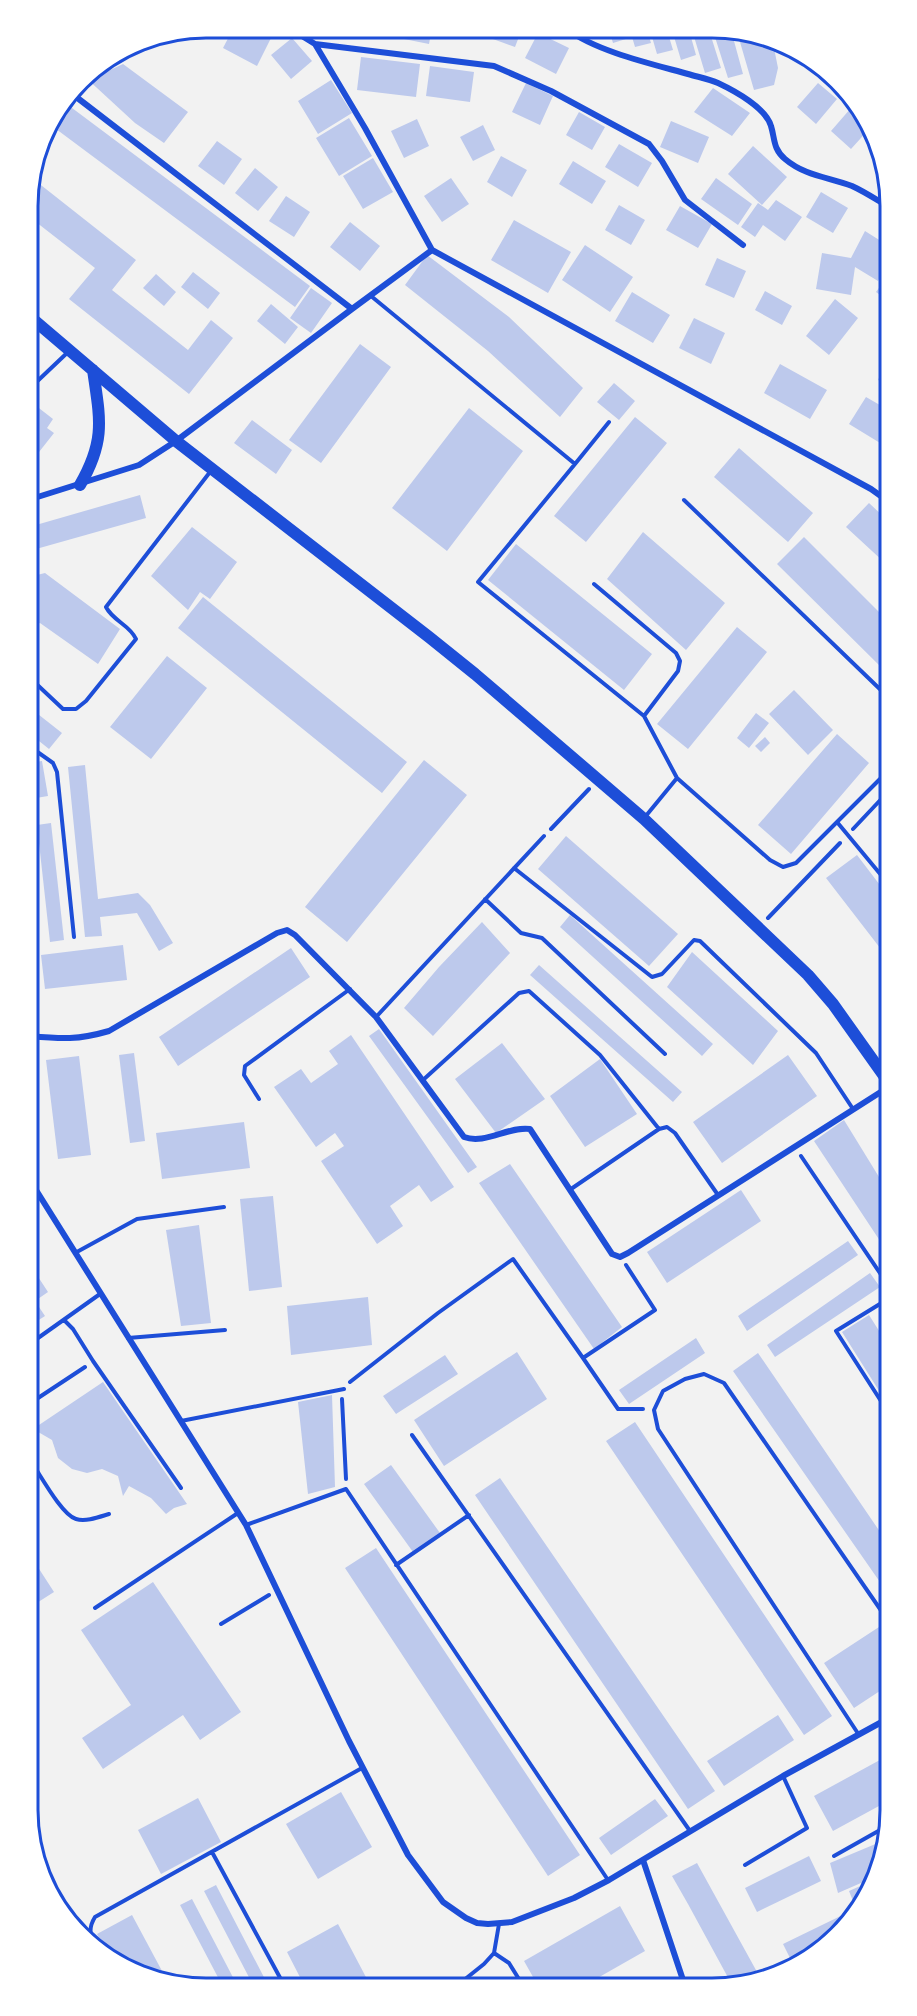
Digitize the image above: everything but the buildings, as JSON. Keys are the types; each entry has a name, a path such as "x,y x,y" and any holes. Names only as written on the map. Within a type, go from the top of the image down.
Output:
{"main road":[{"path":"38,324 176,441 429,637 644,819 808,975 879,1070"},
{"path":"80,485 91,465 97,447 99,413 93,370"}],"street":[{"path":"306,38 315,44 365,128 432,250 710,400 880,495"},
{"path":"578,38 620,54 718,83 757,106 766,115 771,125 775,147 782,157 797,168 855,188 880,202"},
{"path":"315,44 494,66 551,92 649,144 685,200 742,245"},
{"path":"77,98 352,309"},
{"path":"38,498 139,465 176,441 432,250"},
{"path":"38,1037 68,1040 86,1038 109,1031 277,933 287,930 351,988 376,1017 464,1137 472,1140 520,1128 530,1129 612,1254 620,1257 879,1093"},
{"path":"38,1194 246,1525 408,1855 443,1902 466,1918 477,1923 512,1922 564,1902 609,1880 783,1776 879,1724"},
{"path":"643,1860 682,1978"}],"lane":[{"path":"371,296 575,464"},
{"path":"38,381 70,351"},
{"path":"609,422 478,582 644,716 677,778 770,860 783,867 796,863 880,778"},
{"path":"38,685 63,709 76,709 86,701 136,639 134,632 109,614 106,607 213,469"},
{"path":"684,500 880,689"},
{"path":"594,584 676,653 680,661 678,671 644,716"},
{"path":"38,752 53,763 57,772 74,937"},
{"path":"644,819 677,778"},
{"path":"837,822 880,873"},
{"path":"376,1017 544,836"},
{"path":"514,868 652,977 662,974 694,940 700,941 816,1053 853,1109"},
{"path":"485,899 521,933 542,938 665,1054"},
{"path":"259,1099 244,1075 245,1066 351,988"},
{"path":"423,1080 519,993 530,991 600,1055 658,1129"},
{"path":"571,1189 658,1129 667,1127 675,1133 718,1195"},
{"path":"74,1253 137,1219 224,1207"},
{"path":"38,1338 100,1294"},
{"path":"879,1304 836,1331 879,1398"},
{"path":"64,1320 73,1329 181,1488"},
{"path":"128,1338 225,1330"},
{"path":"859,1736 658,1429 654,1410 663,1391 685,1379 704,1374 724,1383 879,1608"},
{"path":"180,1422 344,1389"},
{"path":"412,1435 690,1831"},
{"path":"246,1525 346,1489 609,1880"},
{"path":"95,1608 238,1513"},
{"path":"396,1564 468,1515"},
{"path":"90,1932 90,1925 96,1917 363,1767"},
{"path":"745,1865 807,1828 783,1776"},
{"path":"212,1852 280,1978"},
{"path":"466,1978 494,1953 499,1924"},
{"path":"494,1953 509,1963 518,1978"}],"path":[{"path":"544,836 598,780"},
{"path":"759,927 880,801"},
{"path":"795,1147 879,1272"},
{"path":"584,1358 655,1310 620,1257"},
{"path":"346,1489 341,1404 344,1389 352,1379 513,1259 618,1409 654,1410"},
{"path":"38,1398 93,1361"},
{"path":"38,1473 65,1511 75,1519 88,1519 109,1514"},
{"path":"221,1624 277,1590"},
{"path":"834,1856 878,1831"}]}
